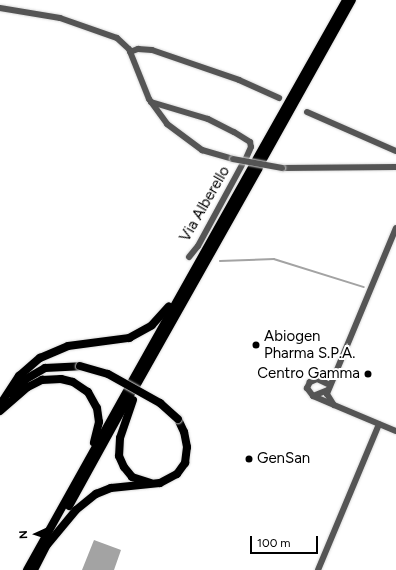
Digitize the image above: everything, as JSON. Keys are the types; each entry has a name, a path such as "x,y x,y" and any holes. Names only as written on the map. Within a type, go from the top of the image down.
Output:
{"highway":[{"path":"26,570 40,551 85,465 143,374 346,0"},
{"path":"47,545 134,388 192,274 352,0"},
{"path":"0,405 23,371 49,352 68,346 123,339 143,331 164,313 192,274"},
{"path":"0,410 22,382 37,372 52,366 80,366 108,374 160,403 178,419 187,442 185,460 174,476 160,483 115,487 96,494 80,505 47,545 40,551 34,570"},
{"path":"0,410 28,387 42,380 61,379 78,385 92,397 99,415 98,429 85,465"},
{"path":"134,388 122,430 119,456 124,467 132,477 142,482 160,483"}],"street":[{"path":"0,8 60,18 101,31 117,38 130,52 151,102 167,124 186,141 212,155 282,168 396,167"},
{"path":"130,52 138,49 152,50 239,80 279,98"},
{"name":"Via Alberello","path":"151,102 208,119 239,134 251,144 246,158"},
{"path":"307,112 396,151"},
{"name":"Via Alberello","path":"189,257 207,230 242,165"},
{"path":"334,405 328,399 329,388 396,228"},
{"path":"329,388 319,380 311,381 307,388 313,396 396,431"},
{"path":"313,396 329,388"},
{"path":"318,570 379,424"}],"shaded area":[{"path":"94,540 121,550 114,570 82,570"}],"waterway":[{"path":"220,261 274,259 364,287"}],"place":[{"name":"Abiogen Pharma S.P.A.","path":"256,345"},
{"name":"Centro Gamma","path":"368,374"},
{"name":"GenSan","path":"249,459"}]}
